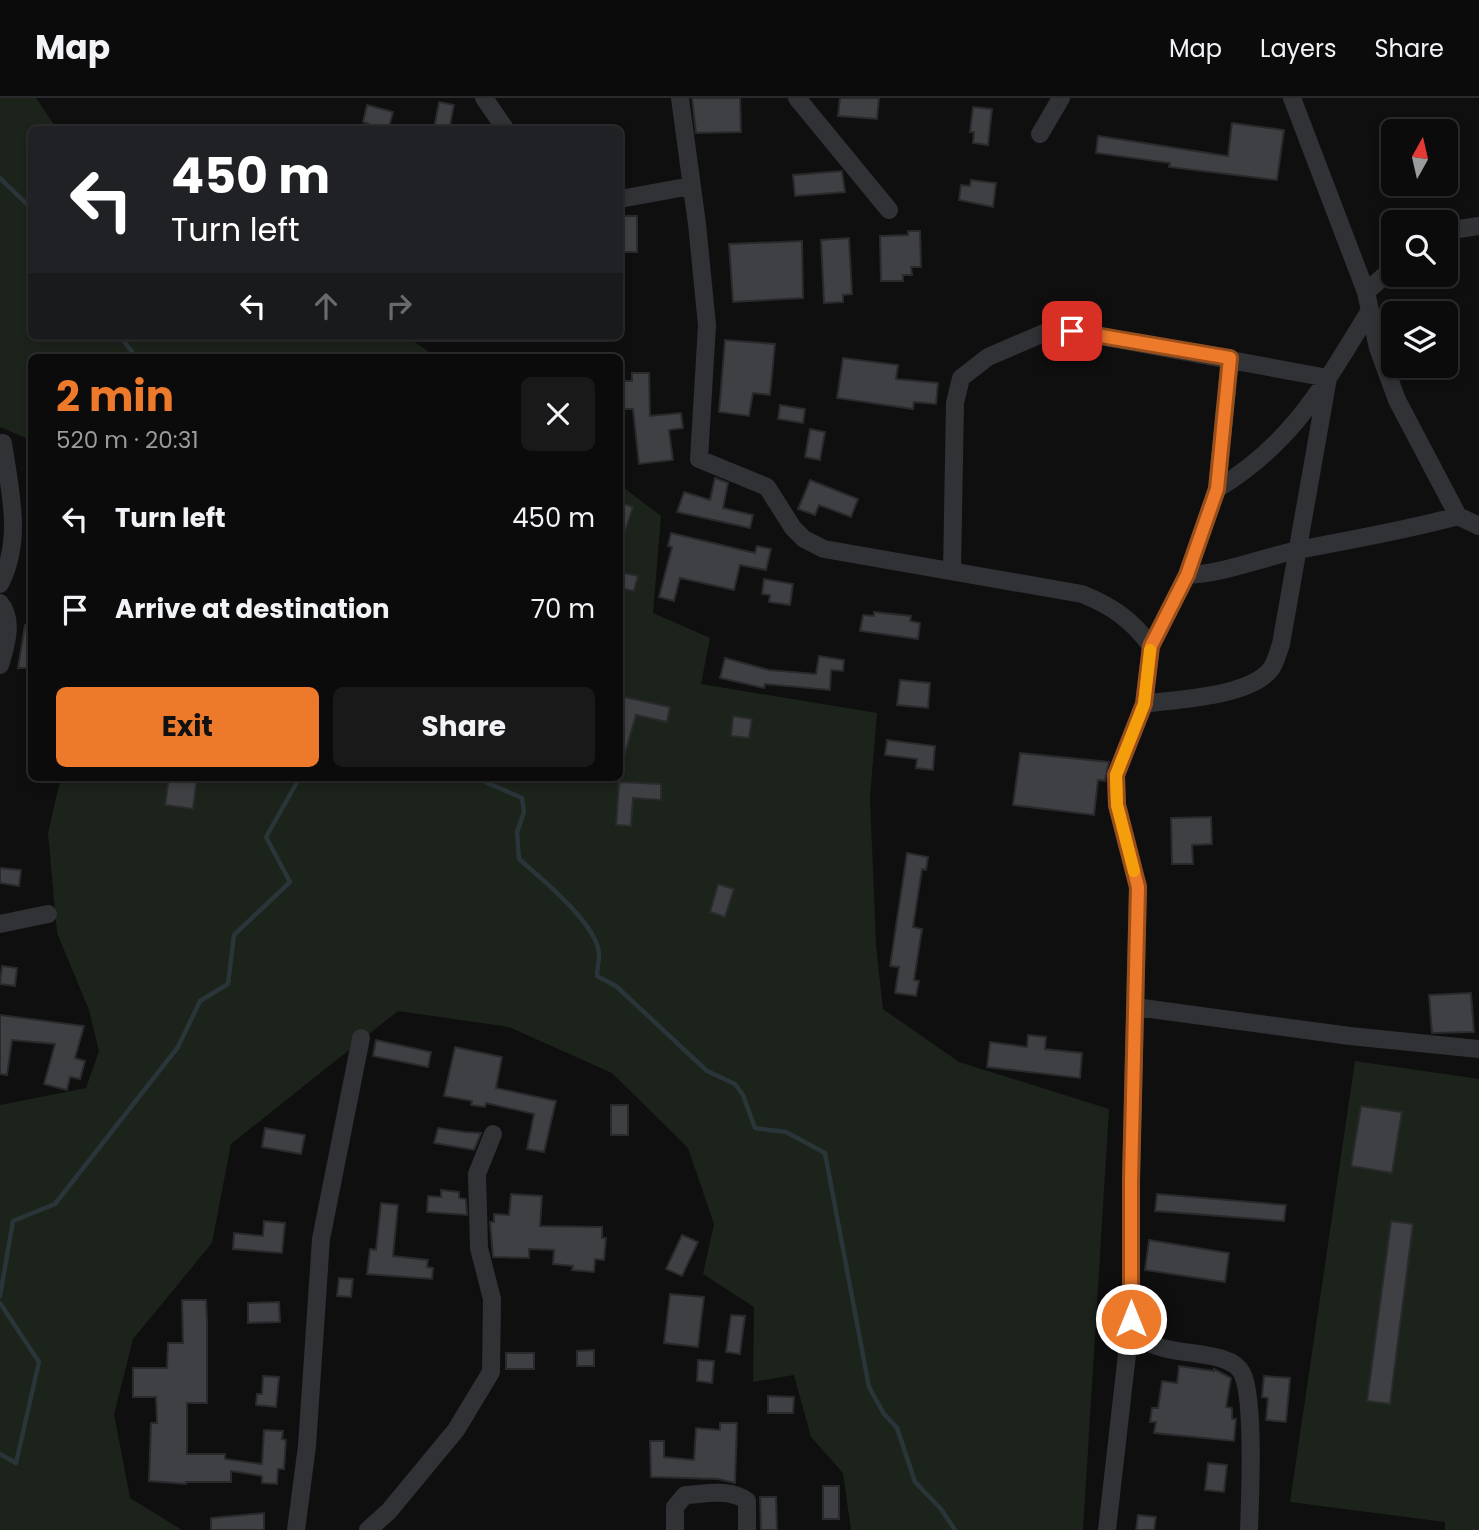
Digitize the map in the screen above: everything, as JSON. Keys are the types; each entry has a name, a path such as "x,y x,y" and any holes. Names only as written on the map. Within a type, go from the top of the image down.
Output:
{"street":[{"path":"484,98 503,126"},
{"path":"680,98 707,325 699,460 767,487 793,528 804,539 824,550 1082,594 1111,606 1137,627 1151,646"},
{"path":"797,98 888,210"},
{"path":"1040,134 1061,98"},
{"path":"1292,98 1366,292 1378,348 1397,400 1458,516 1479,526"},
{"path":"623,199 691,187"},
{"path":"1458,229 1479,226"},
{"path":"1366,292 1381,279"},
{"path":"1217,489 1248,470 1285,437 1328,379 1369,312"},
{"path":"952,572 955,403 961,378 979,364 1044,333 1072,331 1230,358 1328,379"},
{"path":"1107,1530 1131,1319 1138,887 1117,805 1116,775 1144,704 1151,646 1187,575 1217,489 1230,358"},
{"path":"1144,704 1221,694 1254,682 1269,672 1281,644 1328,379"},
{"path":"0,584 11,562 15,519 3,443"},
{"path":"1187,575 1224,572 1298,550 1395,533 1458,516"},
{"path":"0,603 7,618 7,641 0,665"},
{"path":"0,924 48,914"},
{"path":"1135,1007 1350,1036 1479,1049"},
{"path":"296,1530 307,1446 321,1239 361,1038"},
{"path":"368,1530 389,1511 456,1430 491,1372 492,1299 480,1248 477,1174 493,1134"},
{"path":"1131,1319 1143,1338 1170,1350 1230,1361 1242,1372 1248,1397 1249,1530"},
{"path":"675,1530 675,1507 685,1495 737,1493 747,1502 747,1530"}],"shaded area":[{"path":"0,98 36,98 55,126 28,126 28,340 412,340 432,354 28,354 28,439 0,427"},
{"path":"623,487 661,516 653,613 710,638 701,684 877,713 870,797 876,945 883,1009 959,1062 1109,1109 1083,1530 851,1530 843,1473 811,1437 794,1375 753,1382 754,1307 703,1274 714,1224 688,1148 612,1073 509,1027 398,1011 231,1144 212,1243 133,1339 114,1414 130,1498 182,1530 0,1530 0,1105 86,1088 99,1051 89,1010 57,933 48,833 60,781 623,781"},
{"path":"1355,1061 1479,1079 1479,1530 1445,1530 1445,1522 1290,1502"}],"building":[{"path":"692,98 740,98 741,132 696,133"},
{"path":"840,98 879,98 877,119 838,116"},
{"path":"439,102 454,105 450,126 434,126"},
{"path":"367,105 393,112 389,126 368,126 363,122"},
{"path":"973,107 992,109 988,145 973,143 974,132 970,132"},
{"path":"1232,123 1284,130 1277,180 1169,167 1170,163 1096,153 1098,136 1228,156"},
{"path":"842,171 845,192 795,196 793,175"},
{"path":"971,180 996,183 993,207 959,200 961,185 970,186"},
{"path":"623,216 637,216 637,252 623,252"},
{"path":"908,231 920,231 921,267 911,267 912,275 903,275 903,281 881,281 880,236 908,235"},
{"path":"849,238 852,294 843,295 843,302 824,303 821,240"},
{"path":"802,241 803,298 733,302 729,244"},
{"path":"725,340 775,344 770,395 753,393 749,416 719,412"},
{"path":"843,358 898,365 896,379 938,383 936,404 914,402 913,409 837,398"},
{"path":"632,373 649,373 650,416 681,413 683,428 669,430 673,460 639,464 633,409 623,409 623,381 632,381"},
{"path":"780,405 805,409 803,423 778,419"},
{"path":"810,429 825,432 820,460 805,457"},
{"path":"715,478 728,483 723,508 753,515 750,528 677,512 684,492 710,500"},
{"path":"810,480 858,499 851,517 819,505 815,515 798,509"},
{"path":"623,503 633,507 623,538"},
{"path":"671,533 755,553 757,546 771,549 766,570 740,565 734,590 680,578 674,601 659,597 672,547 668,546"},
{"path":"623,573 638,576 634,591 623,589"},
{"path":"764,579 793,584 790,605 769,602 770,595 762,594"},
{"path":"874,612 911,616 910,621 920,623 918,639 860,631 863,615 874,616"},
{"path":"25,625 28,625 28,668 18,668"},
{"path":"819,656 844,660 843,671 831,670 830,690 765,684 764,688 720,678 725,658 769,670 816,674"},
{"path":"900,680 930,683 928,708 897,705"},
{"path":"623,697 670,707 667,722 636,715 623,761"},
{"path":"733,716 752,719 749,738 731,736"},
{"path":"887,740 935,746 933,770 916,768 917,759 885,755"},
{"path":"1020,753 1109,762 1105,781 1098,780 1094,815 1013,805"},
{"path":"168,781 196,781 193,809 165,805"},
{"path":"619,782 661,784 661,800 633,798 631,826 616,825"},
{"path":"1211,817 1212,844 1192,845 1193,864 1172,864 1171,818"},
{"path":"907,853 928,857 926,870 922,869 913,927 922,929 914,980 919,981 916,996 895,993 899,967 890,966"},
{"path":"0,868 21,870 19,886 0,883"},
{"path":"718,884 734,889 725,917 710,912"},
{"path":"2,966 17,968 15,986 0,984"},
{"path":"1471,993 1474,1032 1432,1033 1429,995"},
{"path":"0,1015 84,1026 75,1058 85,1061 80,1079 70,1077 67,1090 44,1084 55,1044 12,1040 7,1075 0,1074"},
{"path":"1028,1035 1046,1037 1045,1049 1082,1053 1080,1078 987,1067 990,1042 1027,1047"},
{"path":"376,1040 431,1052 428,1067 373,1056"},
{"path":"455,1047 502,1057 496,1088 556,1101 544,1152 527,1149 534,1114 486,1103 485,1107 471,1105 472,1101 444,1096"},
{"path":"611,1105 628,1105 628,1135 611,1135"},
{"path":"1361,1106 1402,1112 1392,1173 1351,1166"},
{"path":"265,1128 305,1135 301,1154 262,1147"},
{"path":"438,1128 481,1133 474,1150 434,1143"},
{"path":"441,1190 459,1192 459,1198 466,1199 467,1215 427,1212 428,1196 441,1197"},
{"path":"511,1194 542,1196 540,1226 602,1227 602,1238 606,1238 604,1260 595,1259 594,1272 572,1270 573,1266 553,1264 554,1250 529,1249 529,1258 493,1257 490,1222 494,1222 494,1214 509,1215"},
{"path":"1157,1194 1286,1205 1284,1221 1155,1211"},
{"path":"381,1203 398,1205 393,1256 428,1260 427,1267 433,1268 432,1279 367,1274 370,1249 376,1250"},
{"path":"264,1221 285,1223 282,1253 233,1249 234,1233 263,1236"},
{"path":"1391,1221 1413,1224 1390,1404 1367,1401"},
{"path":"682,1235 698,1242 682,1276 666,1269"},
{"path":"1149,1240 1229,1253 1225,1282 1145,1270"},
{"path":"339,1278 353,1279 351,1297 337,1296"},
{"path":"670,1294 704,1297 698,1347 664,1343"},
{"path":"182,1300 206,1300 207,1319 207,1403 187,1403 187,1454 225,1454 225,1459 262,1464 264,1430 283,1431 282,1439 286,1440 284,1469 278,1469 277,1484 262,1483 262,1476 231,1471 231,1482 186,1484 149,1481 151,1423 157,1423 156,1397 133,1397 133,1368 167,1368 168,1343 183,1343"},
{"path":"279,1302 280,1322 248,1323 248,1303"},
{"path":"731,1315 745,1316 740,1354 726,1352"},
{"path":"594,1350 594,1366 577,1366 577,1351"},
{"path":"506,1353 534,1353 534,1369 506,1369"},
{"path":"698,1360 714,1361 712,1383 697,1381"},
{"path":"1179,1366 1214,1369 1231,1378 1226,1407 1232,1408 1232,1419 1236,1419 1234,1441 1154,1433 1156,1422 1150,1422 1152,1408 1158,1408 1162,1381 1177,1383"},
{"path":"263,1376 279,1377 276,1407 256,1405 257,1394 262,1394"},
{"path":"1264,1376 1290,1378 1286,1422 1266,1420 1268,1398 1262,1397"},
{"path":"768,1396 794,1397 793,1413 768,1413"},
{"path":"720,1423 737,1423 735,1483 718,1479 651,1477 650,1441 664,1441 664,1457 694,1460 696,1428 720,1430"},
{"path":"1208,1463 1227,1465 1224,1492 1205,1490"},
{"path":"823,1486 839,1486 839,1519 823,1519"},
{"path":"760,1497 776,1497 777,1530 761,1530"},
{"path":"264,1513 264,1530 211,1530 211,1518"},
{"path":"1138,1515 1156,1517 1154,1530 1136,1530"}],"waterway":[{"path":"0,178 28,205"},
{"path":"123,340 134,354"},
{"path":"0,1296 13,1221 55,1204 178,1047 200,1001 228,984 234,935 290,882 266,837 298,781"},
{"path":"483,781 522,798 524,812 517,832 519,859 567,903 589,930 599,954 597,976 616,986 707,1071 735,1084 743,1095 755,1128 786,1132 825,1153 869,1387 884,1414 897,1428 915,1482 941,1509 955,1530"},
{"path":"0,1303 39,1362 16,1463 0,1454"}],"slow traffic":[{"path":"1134,871 1117,805 1116,775 1120,759 1144,704 1150,650"}],"route":[{"path":"1072,331 1230,358 1217,489 1187,575 1151,646 1144,704 1120,759 1116,775 1117,805 1138,887 1131,1180 1131,1319"}]}
